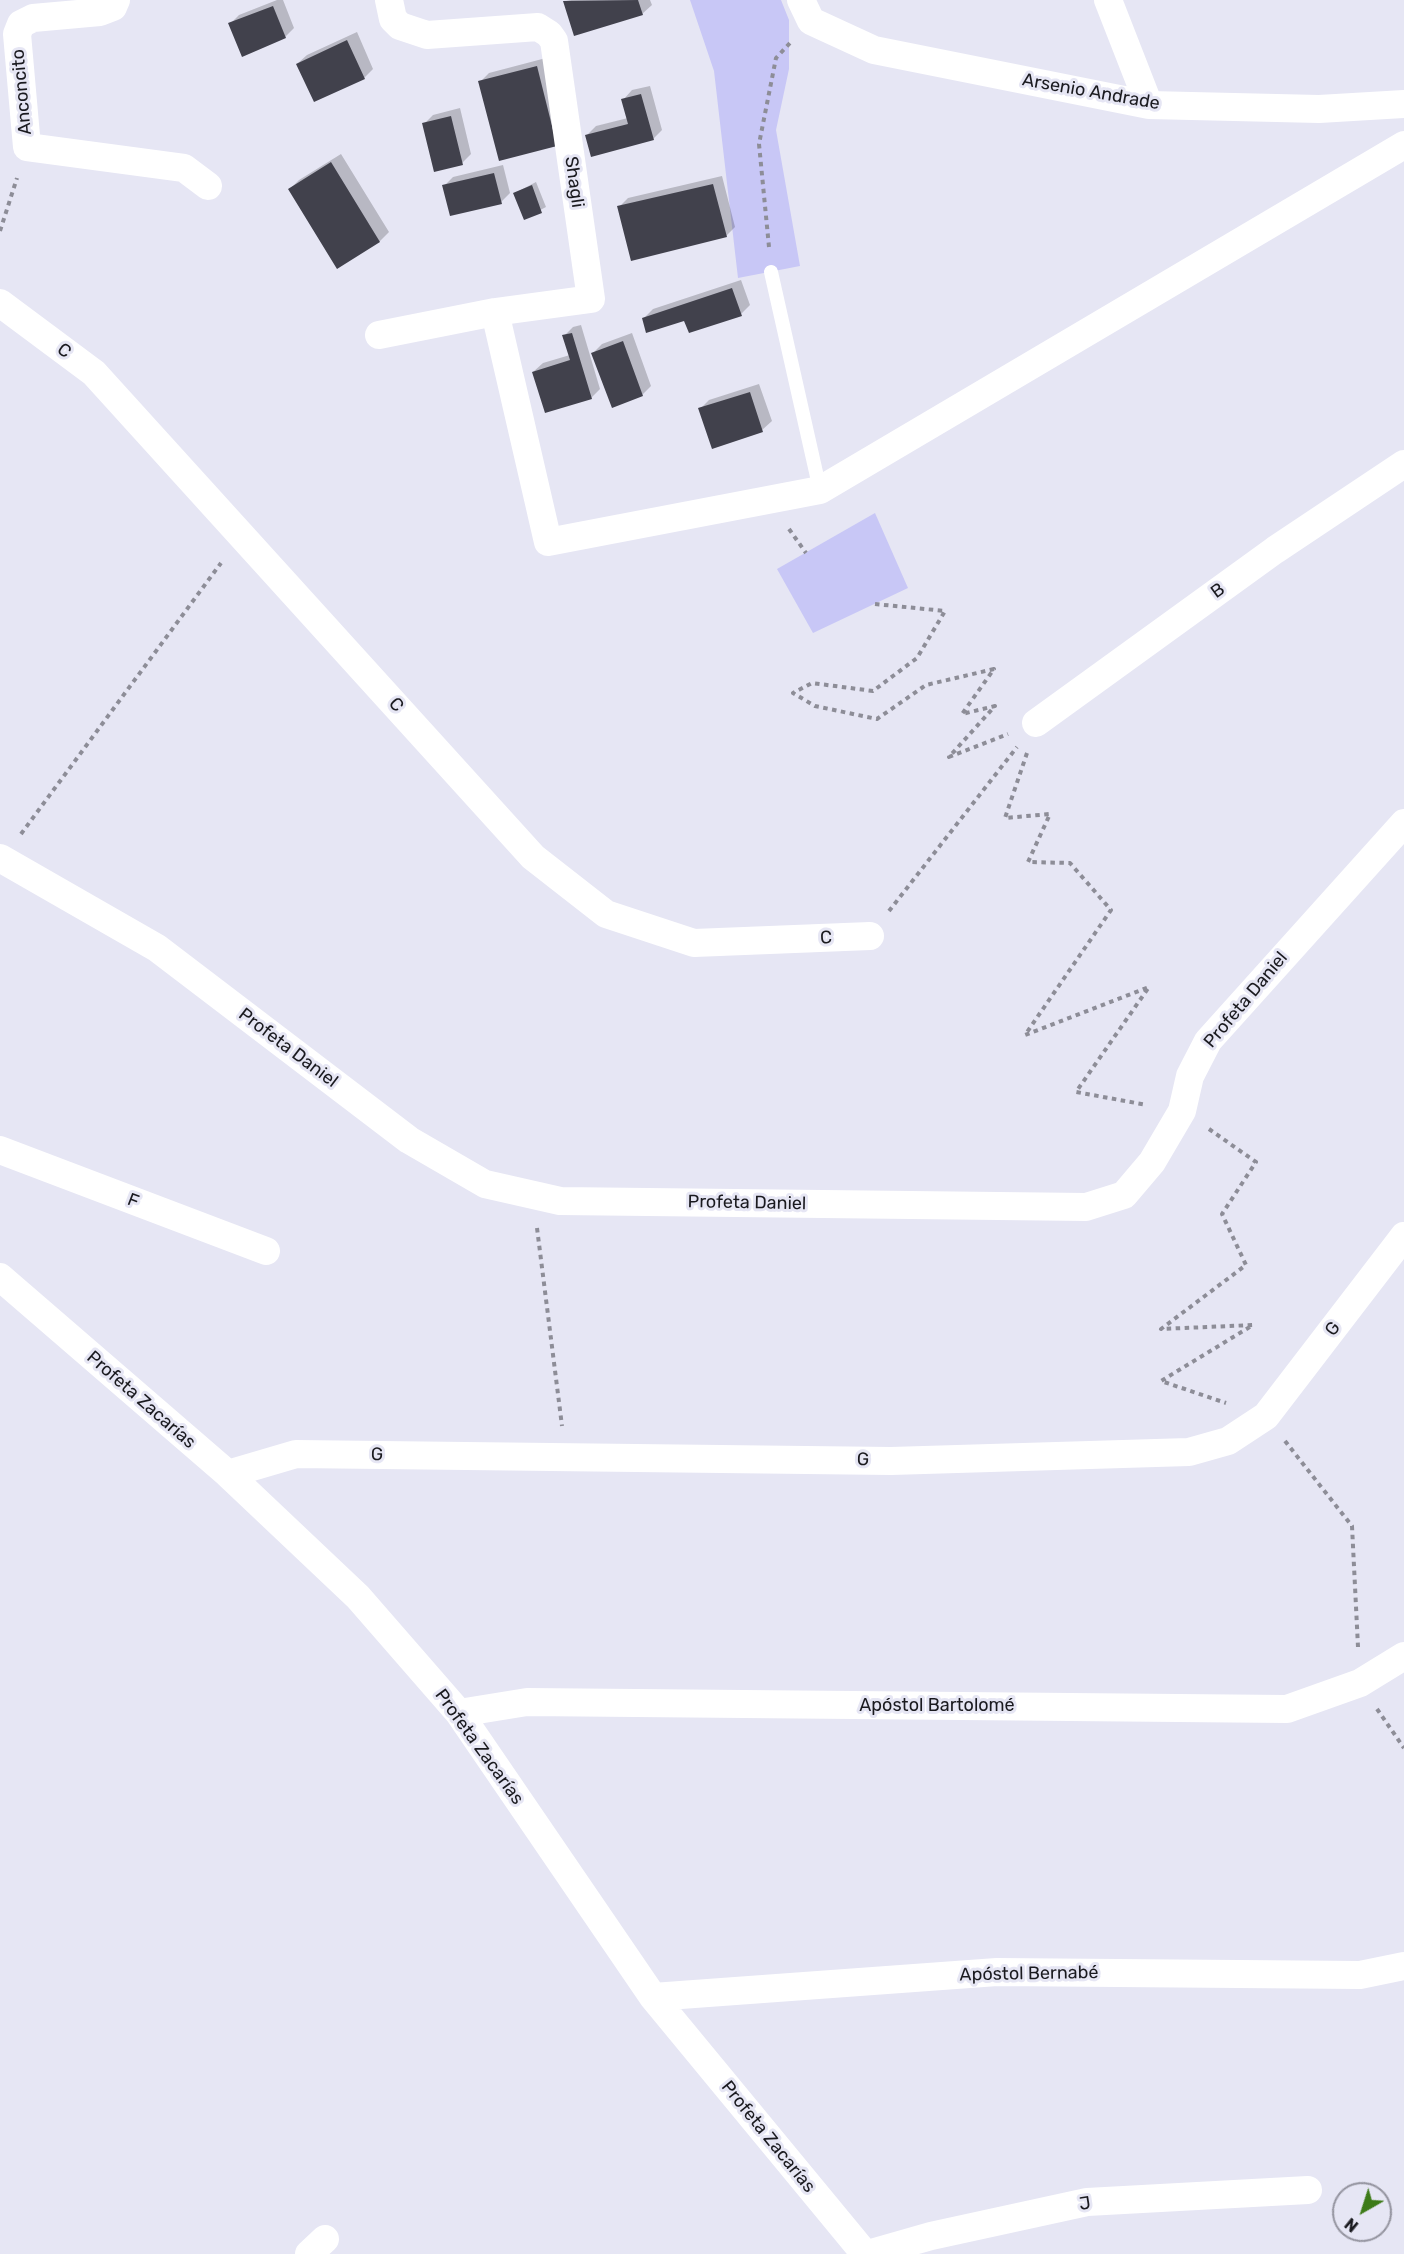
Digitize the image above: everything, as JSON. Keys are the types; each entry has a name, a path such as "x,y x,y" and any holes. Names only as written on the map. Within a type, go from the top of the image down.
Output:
{"street":[{"name":"Anconcito","path":"116,0 113,7 100,12 33,18 21,24 17,34 27,147 184,168 208,186"},
{"name":"Shagli","path":"379,335 495,312 591,299 554,42 545,30 538,27 427,35 411,31 393,19 389,0"},
{"path":"1108,0 1149,105"},
{"name":"Arsenio Andrade","path":"806,10 874,50 1149,105 1319,109 1404,104"},
{"path":"495,312 548,542 820,490 1404,145"},
{"name":"C","path":"0,303 94,373 533,857 606,914 694,943 870,936"},
{"name":"B","path":"1036,723 1275,550 1404,464"},
{"name":"Profeta Daniel","path":"1,858 157,948 409,1140 485,1184 560,1201 1086,1207 1124,1195 1152,1162 1182,1111 1190,1076 1208,1041 1404,823"},
{"name":"F","path":"0,1150 266,1251"},
{"name":"G","path":"228,1474 296,1454 891,1461 1189,1452 1228,1441 1266,1416 1404,1236"},
{"name":"Profeta Zacarías","path":"0,1277 228,1474 358,1597 459,1713 653,1997 866,2254"},
{"name":"Apóstol Bartolomé","path":"459,1713 527,1702 1287,1709 1360,1683 1404,1656"},
{"name":"Apóstol Bernabé","path":"653,1997 997,1972 1360,1975 1404,1966"},
{"name":"J","path":"866,2254 931,2236 1087,2202 1308,2190"}],"lane":[{"path":"771,272 820,490"}],"path":[{"path":"771,272 759,144 776,58 806,10"},
{"path":"0,231 27,147"},
{"path":"1,858 242,535"},
{"path":"875,604 945,611 917,658 873,691 812,683 793,693 815,706 877,719 926,685 994,669 962,714 995,706 950,757 1036,723"},
{"path":"870,936 1036,723"},
{"path":"1036,723 1005,818 1050,814 1028,862 1070,863 1111,910 1024,1035 1149,987 1076,1092 1182,1111 1256,1162 1222,1214 1246,1265 1161,1329 1253,1325 1161,1381 1266,1416 1352,1526 1360,1683 1404,1748"},
{"path":"532,1195 566,1456"}],"shaded area":[{"path":"690,0 781,0 789,20 789,69 776,130 800,266 738,278 714,71"},
{"path":"875,513 908,588 813,633 777,569"}],"building":[{"path":"638,0 643,15 574,36 563,1"},
{"path":"273,6 286,38 242,57 228,23"},
{"path":"347,40 365,79 314,102 296,64"},
{"path":"537,66 557,146 499,161 478,81"},
{"path":"641,94 654,140 591,157 585,135 628,124 621,99"},
{"path":"451,116 463,165 434,172 422,123"},
{"path":"331,162 380,242 337,269 288,189"},
{"path":"494,173 502,204 450,216 442,185"},
{"path":"713,184 727,237 631,261 617,206"},
{"path":"532,185 542,213 524,220 513,193"},
{"path":"732,288 742,316 689,333 684,321 646,333 642,318"},
{"path":"572,333 592,399 545,413 532,372 570,360 562,335"},
{"path":"623,341 643,396 612,408 591,353"},
{"path":"750,392 763,432 712,449 698,408"}]}
